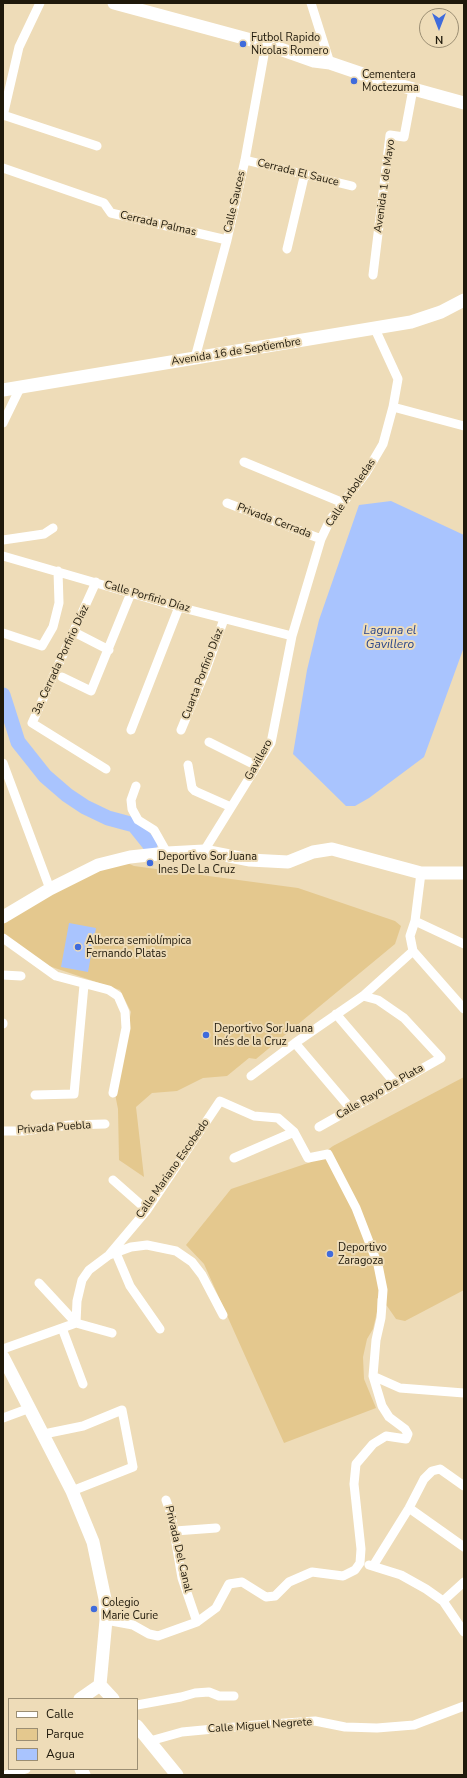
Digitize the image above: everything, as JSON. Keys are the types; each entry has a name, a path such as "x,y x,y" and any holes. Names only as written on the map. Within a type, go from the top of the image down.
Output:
{"street":[{"path":"40,3 19,47 7,89 3,115 97,146"},
{"path":"114,3 266,44 314,61 330,63 464,103"},
{"path":"311,3 330,63"},
{"name":"Calle Sauces","path":"195,358 227,240 245,160 266,44"},
{"name":"Avenida 1 de Mayo","path":"373,275 390,134 404,137 413,89"},
{"name":"Cerrada El Sauce","path":"245,160 306,173 352,186"},
{"name":"Cerrada Palmas","path":"3,168 104,203 111,213 227,240"},
{"path":"287,249 306,173"},
{"name":"Avenida 16 de Septiembre","path":"3,390 411,322 441,312 464,300"},
{"name":"Calle Arboledas","path":"292,636 321,539 341,502 366,473 382,444 393,407 398,379 375,329"},
{"path":"3,423 20,388"},
{"path":"393,407 464,426"},
{"path":"244,462 341,502"},
{"name":"Privada Cerrada","path":"227,503 321,539"},
{"path":"3,540 44,534 54,528"},
{"name":"Calle Porfirio Díaz","path":"3,556 179,607 292,636"},
{"path":"3,633 42,646 53,627 59,603 58,571"},
{"name":"3a. Cerrada Porfirio Díaz","path":"96,582 32,723 106,769"},
{"path":"62,677 91,691 131,593"},
{"path":"130,730 179,607"},
{"name":"Cuarta Porfirio Díaz","path":"182,730 206,670 224,619"},
{"path":"74,632 109,650"},
{"name":"Gavillero","path":"204,850 271,743 292,636"},
{"path":"209,742 257,766"},
{"path":"3,763 50,889"},
{"path":"188,765 192,788 195,791 231,807"},
{"path":"136,786 131,800 132,810 138,820 154,830 167,853"},
{"path":"3,917 50,889 98,865 130,857 167,853 204,850 250,860 288,862 313,852 332,849 421,873 464,873"},
{"path":"421,873 415,920 410,936 413,951 464,1009"},
{"path":"415,920 464,944"},
{"path":"3,938 56,976 84,985 109,990 118,996 125,1012 126,1028 113,1093"},
{"path":"251,1076 295,1043 363,996 413,951"},
{"path":"3,974 21,976"},
{"path":"35,1096 74,1094 84,985"},
{"name":"Calle Rayo De Plata","path":"319,1127 441,1058 404,1018 378,1000 363,996"},
{"path":"336,1014 395,1083"},
{"path":"295,1043 351,1109"},
{"name":"Calle Mariano Escobedo","path":"76,1322 77,1301 82,1280 89,1270 112,1254 147,1210 220,1101 254,1116 278,1118 294,1132 308,1158 328,1154 356,1208 378,1265 382,1290 382,1304 381,1318 374,1354 373,1376"},
{"name":"Privada Puebla","path":"3,1131 23,1131 70,1125 106,1124"},
{"path":"234,1158 294,1132"},
{"path":"113,1180 147,1210"},
{"path":"160,1329 130,1286 112,1254 131,1247 147,1245 171,1250 184,1255 192,1262 202,1275 223,1315"},
{"path":"39,1283 76,1322 112,1333"},
{"path":"3,1349 76,1322"},
{"path":"62,1328 83,1384"},
{"path":"3,1357 44,1434 72,1491 93,1542 106,1599 106,1620 100,1685 112,1698"},
{"path":"373,1376 400,1388 464,1394"},
{"path":"106,1620 133,1625 149,1634 158,1636 197,1622 216,1608 229,1584 242,1582 266,1596 275,1596 289,1582 312,1572 344,1576 355,1570 360,1563 360,1532 356,1513 354,1484 356,1464 373,1444 386,1436 406,1440 408,1434 389,1417 382,1406 373,1376"},
{"path":"3,1418 30,1408"},
{"path":"44,1434 83,1426 122,1410 133,1467 72,1491"},
{"path":"374,1566 409,1508 424,1479 432,1471 440,1470 464,1486"},
{"name":"Privada Del Canal","path":"166,1500 174,1531 182,1578 197,1622"},
{"path":"409,1508 464,1547"},
{"path":"174,1531 216,1528"},
{"path":"360,1563 401,1575 426,1589 443,1601 464,1632"},
{"path":"443,1601 464,1582"},
{"path":"81,1698 100,1685"},
{"path":"138,1704 181,1697 195,1693 209,1692 219,1696 234,1696"},
{"name":"Calle Miguel Negrete","path":"150,1741 182,1732 256,1724 315,1721 345,1727 377,1728 414,1724 464,1706"},
{"path":"138,1727 177,1775"},
{"path":"5,1775 22,1770"}],"green space":[{"name":"Deportivo Sor Juana Inés de la Cruz","path":"123,861 134,866 298,888 395,921 401,926 395,944 256,1059 249,1058 227,1076 203,1078 177,1091 152,1093 136,1107 144,1177 119,1160 118,1109 115,1094 131,1012 120,990 43,964 3,935 3,920 54,890"},
{"name":"Deportivo Zaragoza","path":"464,1077 464,1290 405,1321 396,1319 387,1306 377,1298 377,1312 373,1329 367,1339 363,1357 364,1379 376,1408 284,1443 204,1264 186,1245 231,1189 311,1162 333,1146"}],"water":[{"name":"Laguna el Gavillero","path":"391,501 464,535 464,647 424,757 369,798 355,806 346,806 293,754 307,670 319,620 359,505"},
{"name":"Alberca semiolímpica Fernando Platas","path":"69,923 96,928 88,972 61,967"}],"waterway":[{"path":"3,695 18,742 45,776 67,795 85,807 108,818 134,825 150,845"}],"place":[{"name":"Futbol Rapido Nicolas Romero","path":"243,44"},
{"name":"Cementera Moctezuma","path":"354,81"},
{"name":"Deportivo Sor Juana Ines De La Cruz","path":"150,863"},
{"name":"Alberca semiolímpica Fernando Platas","path":"78,947"},
{"name":"Deportivo Sor Juana Inés de la Cruz","path":"206,1035"},
{"name":"Deportivo Zaragoza","path":"330,1254"},
{"name":"Colegio Marie Curie","path":"94,1609"}]}
